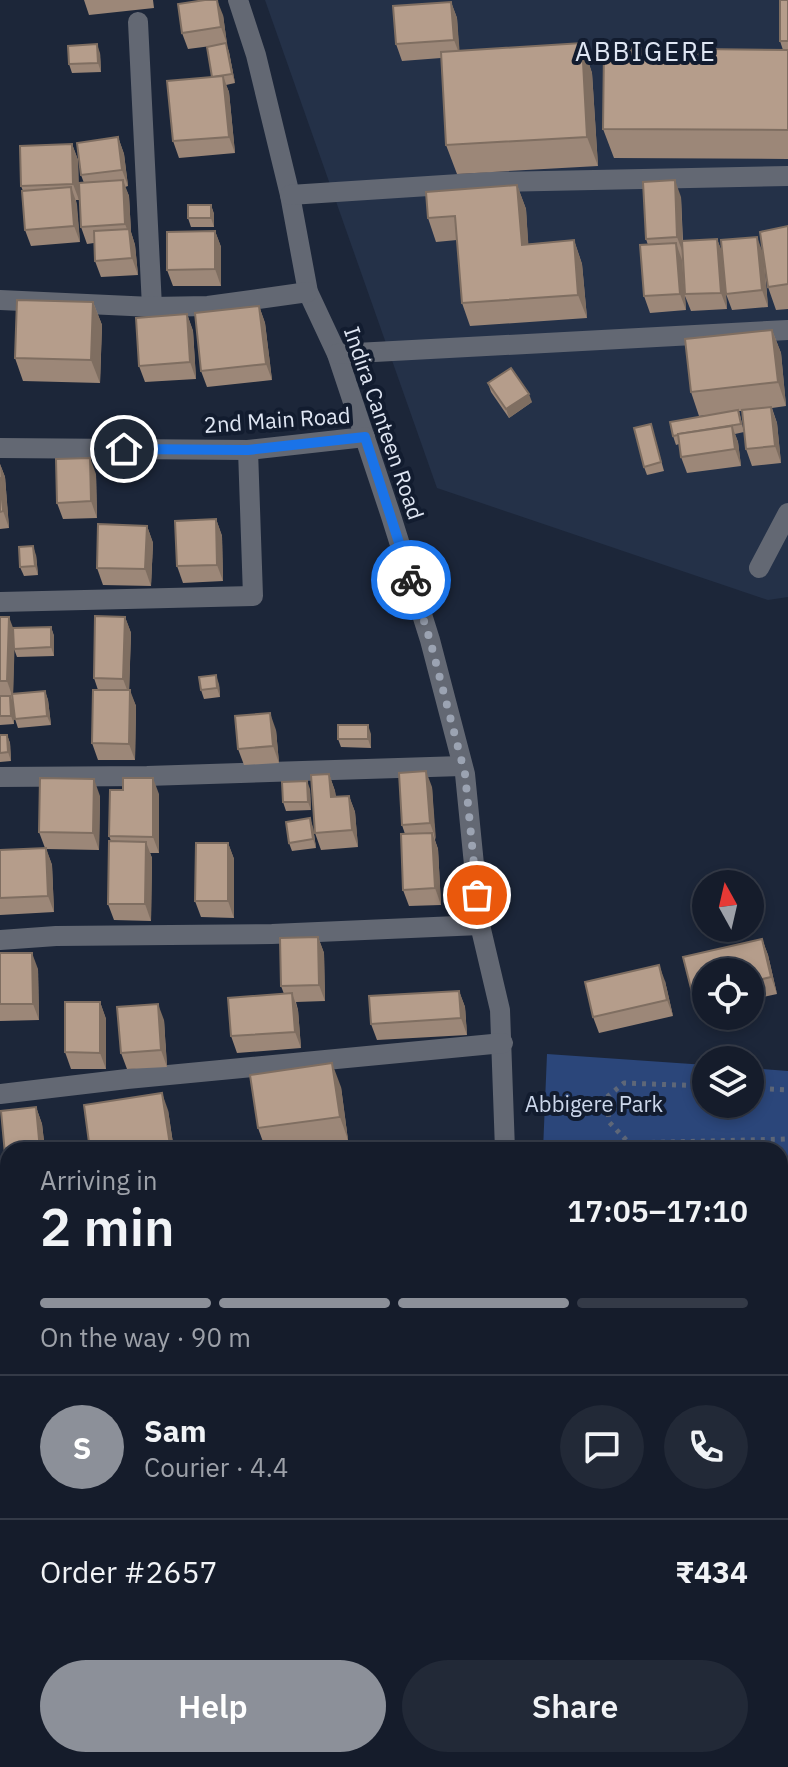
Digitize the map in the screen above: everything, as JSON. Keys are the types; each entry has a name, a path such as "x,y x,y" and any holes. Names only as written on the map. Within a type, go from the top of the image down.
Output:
{"street":[{"name":"Indira Canteen Road","path":"238,0 256,55 290,195 308,292 337,354 365,437 430,640 465,774 480,925 500,1010 505,1142"},
{"path":"138,22 152,307"},
{"path":"290,195 490,182 788,176"},
{"path":"0,300 152,307 208,306 308,292"},
{"path":"337,354 788,330"},
{"name":"2nd Main Road","path":"0,448 248,450 365,437"},
{"path":"0,602 253,596 248,450"},
{"path":"759,568 788,513"},
{"path":"0,777 147,776 462,766"},
{"path":"0,940 56,936 272,934 480,925"},
{"path":"0,1094 143,1077 503,1043"}],"path":[{"path":"628,1142 609,1122 607,1097 624,1083 692,1085"},
{"path":"764,1089 788,1090"},
{"path":"669,1142 788,1139"}],"shaded area":[{"path":"265,0 788,0 788,597 768,600 437,488"}],"green space":[{"name":"Abbigere Park","path":"547,1054 692,1064 692,1118 764,1118 764,1069 788,1071 788,1142 543,1142"}],"building":[{"path":"217,0 221,27 182,33 178,4"},
{"path":"780,0 788,0 788,41 780,41"},
{"path":"451,2 454,40 396,44 393,6"},
{"path":"226,43 232,74 212,77 207,47"},
{"path":"582,43 587,137 446,145 441,52"},
{"path":"97,44 98,63 69,64 68,46"},
{"path":"604,48 788,50 788,130 603,129"},
{"path":"223,76 229,137 173,141 167,81"},
{"path":"118,137 122,170 81,175 77,143"},
{"path":"72,144 73,184 21,186 20,146"},
{"path":"123,180 125,224 81,227 79,183"},
{"path":"675,180 677,237 646,239 643,182"},
{"path":"517,185 522,245 574,240 578,295 462,303 455,216 428,218 426,192"},
{"path":"71,187 74,226 25,230 22,191"},
{"path":"188,205 211,205 211,218 188,218"},
{"path":"788,226 788,284 768,287 760,232"},
{"path":"129,229 132,258 95,261 94,231"},
{"path":"215,231 215,269 167,270 167,232"},
{"path":"757,237 762,290 726,294 721,240"},
{"path":"717,239 721,293 685,294 682,241"},
{"path":"676,243 680,294 644,296 640,245"},
{"path":"17,300 93,302 91,360 15,358"},
{"path":"259,306 266,364 201,371 195,313"},
{"path":"187,314 190,362 139,366 136,318"},
{"path":"772,330 778,382 691,392 685,339"},
{"path":"511,368 529,394 506,409 488,383"},
{"path":"771,407 775,446 746,449 742,410"},
{"path":"738,410 741,424 673,436 670,422"},
{"path":"651,424 661,462 644,467 634,428"},
{"path":"732,426 735,449 681,457 678,434"},
{"path":"90,458 91,501 57,503 56,459"},
{"path":"0,477 3,511 0,512"},
{"path":"216,519 217,565 177,566 175,521"},
{"path":"98,524 147,526 145,569 97,568"},
{"path":"33,546 35,566 20,567 19,547"},
{"path":"95,616 125,617 123,679 94,678"},
{"path":"0,617 9,617 7,681 0,681"},
{"path":"51,627 51,647 14,649 13,628"},
{"path":"216,675 217,688 201,690 199,677"},
{"path":"93,690 130,690 129,744 92,743"},
{"path":"45,691 47,716 15,719 12,694"},
{"path":"0,696 10,696 11,716 0,716"},
{"path":"270,713 273,746 238,749 235,716"},
{"path":"338,725 368,725 368,739 338,739"},
{"path":"0,735 7,735 8,752 0,753"},
{"path":"426,771 430,823 402,825 399,773"},
{"path":"329,774 331,797 349,796 352,830 315,833 311,775"},
{"path":"40,778 94,779 93,833 39,832"},
{"path":"123,778 153,778 153,837 109,836 110,790 123,790"},
{"path":"307,781 308,802 283,802 282,782"},
{"path":"310,818 313,839 289,843 286,822"},
{"path":"432,833 435,888 403,890 401,834"},
{"path":"109,841 146,842 145,904 108,904"},
{"path":"196,843 228,843 228,901 195,901"},
{"path":"46,848 48,896 0,898 0,850"},
{"path":"318,937 319,985 281,986 280,938"},
{"path":"749,942 763,942 771,977 764,979 764,958 692,958 692,992 683,957"},
{"path":"0,953 32,953 33,1004 0,1004"},
{"path":"659,965 667,1000 593,1017 585,982"},
{"path":"459,991 461,1018 371,1024 369,996"},
{"path":"292,993 295,1032 231,1036 228,998"},
{"path":"65,1002 100,1002 100,1053 65,1052"},
{"path":"158,1004 161,1050 121,1053 117,1007"},
{"path":"332,1063 340,1117 258,1128 250,1075"},
{"path":"162,1093 170,1142 89,1142 84,1105"},
{"path":"36,1107 39,1142 4,1142 1,1111"}],"way so far":[{"path":"411,580 465,774 477,895"}],"district":[{"name":"ABBIGERE","path":"646,52"}],"route":[{"path":"124,449 248,450 365,437 411,580"}]}
